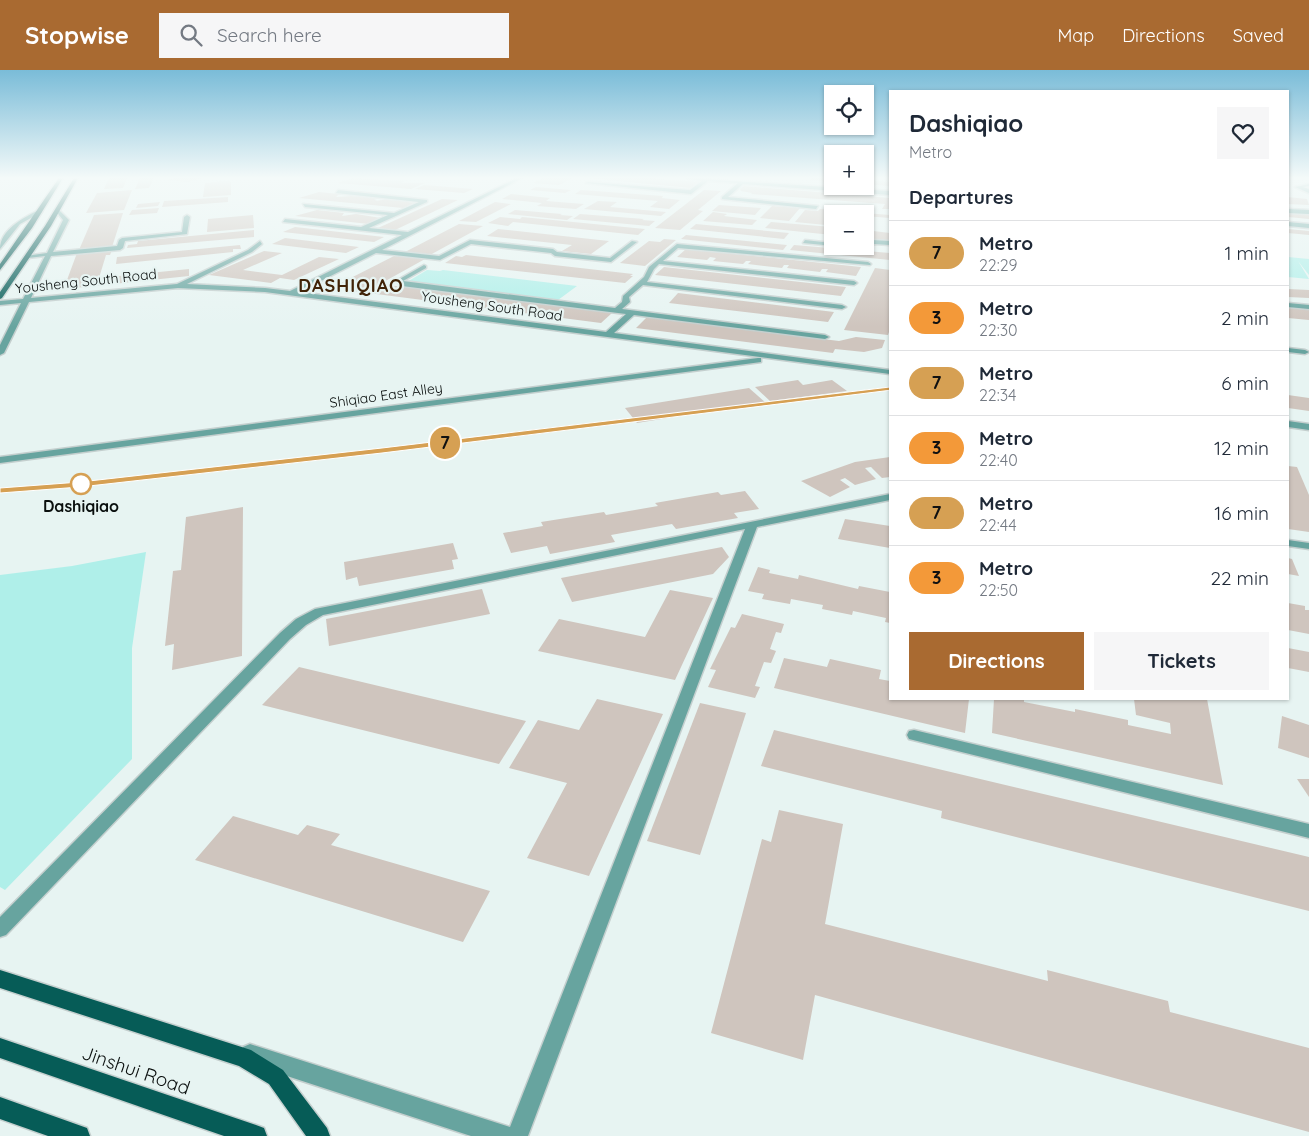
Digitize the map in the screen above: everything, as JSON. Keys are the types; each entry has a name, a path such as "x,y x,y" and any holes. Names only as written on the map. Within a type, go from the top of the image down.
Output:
{"main road":[{"path":"0,268 28,228"},
{"path":"0,297 46,228"},
{"path":"0,979 244,1057 276,1077 319,1136"},
{"name":"Jinshui Road","path":"0,1048 256,1136"},
{"path":"0,1108 79,1136"}],"street":[{"path":"0,247 14,228"},
{"path":"0,353 62,228"},
{"path":"28,256 120,248 122,240 185,233 186,228"},
{"path":"351,228 409,234"},
{"path":"292,293 421,228"},
{"path":"375,251 440,258 470,242 611,260 634,242"},
{"path":"805,242 824,243"},
{"path":"874,242 889,244"},
{"path":"178,286 250,251 260,243"},
{"path":"616,311 626,302 625,297 647,278 651,268 676,246 684,245 868,264"},
{"path":"658,262 854,283"},
{"path":"424,267 399,281 402,284 825,336"},
{"path":"640,284 842,307"},
{"name":"Yousheng South Road","path":"0,303 178,286 234,288 292,293 889,372"},
{"path":"1289,305 1309,307"},
{"path":"608,335 632,313"},
{"path":"1289,350 1305,352"},
{"name":"Shiqiao East Alley","path":"0,460 775,358"},
{"path":"1289,424 1309,427"},
{"path":"0,929 285,636 301,622 318,612 889,497"},
{"path":"517,1136 753,524"},
{"path":"1289,543 1309,546"},
{"path":"914,735 1309,832"},
{"path":"0,974 505,1136"}],"shaded area":[{"path":"1289,257 1309,259 1309,275 1298,261 1309,279 1289,277"},
{"path":"427,270 443,270 577,286 558,300 407,282"},
{"path":"146,552 132,648 132,759 5,890 0,887 0,575 72,566"}],"building":[{"path":"89,228 118,228 112,247 79,250"},
{"path":"207,228 254,228 254,228 207,232"},
{"path":"293,228 302,228 384,237 374,242 283,232"},
{"path":"379,228 400,228 395,230"},
{"path":"452,228 480,228 430,255 405,252"},
{"path":"568,228 645,229 638,235"},
{"path":"655,228 683,228 680,230"},
{"path":"735,228 789,233 784,239 690,229"},
{"path":"765,228 824,228 824,234"},
{"path":"498,229 609,241 591,254 562,251 572,245 487,236"},
{"path":"1289,229 1309,231 1309,235 1289,233"},
{"path":"254,230 254,237 127,248 128,245 137,244 138,241"},
{"path":"874,231 889,233 889,241 874,239"},
{"path":"686,235 787,245 783,250 681,239"},
{"path":"285,238 359,247 346,253 272,244"},
{"path":"664,239 676,240 645,266 620,263 649,241 660,242"},
{"path":"240,245 241,249 233,249 233,252 116,264 117,257"},
{"path":"794,245 824,248 824,253 790,250"},
{"path":"686,249 861,267 856,276 826,272 828,269 822,269 820,272 787,268 789,265 784,265 782,268 748,264 751,261 746,261 743,264 713,261 716,258 710,257 707,260 677,257"},
{"path":"112,250 110,255 106,255 99,278 189,269 189,276 75,288 76,284 69,285 71,280 67,280 77,253"},
{"path":"264,251 282,253 243,270 282,275 319,257 339,259 294,280 280,278 271,283 209,275"},
{"path":"874,252 889,253 889,260 840,255 874,255"},
{"path":"466,255 633,274 630,276 633,276 625,283 445,263 456,256 462,257"},
{"path":"394,256 425,259 380,284 612,313 601,323 353,291 359,288 337,285"},
{"path":"664,267 846,287 841,296 655,275"},
{"path":"875,268 889,270 888,335 844,330"},
{"path":"1289,289 1309,290 1309,298 1289,297"},
{"path":"678,293 834,312 828,322 669,303"},
{"path":"1289,308 1309,310 1309,320 1289,318"},
{"path":"647,317 839,341 856,337 885,340 882,348 864,352 835,349 833,353 636,328"},
{"path":"798,380 803,385 832,380 847,391 770,401 755,387"},
{"path":"749,388 765,402 637,423 625,408"},
{"path":"1289,395 1309,398 1309,411 1289,408"},
{"path":"889,457 889,477 882,478 871,467 865,468 876,479 855,485 845,478 840,480 850,487 830,497 801,481 855,462"},
{"path":"1289,466 1297,467 1309,495 1309,532 1289,529"},
{"path":"745,491 759,509 734,513 738,518 676,529 672,524 611,535 615,542 550,554 547,546 511,553 503,533 543,526 541,522 604,512 606,515 658,506 655,503 718,492 721,495"},
{"path":"243,507 242,656 172,670 174,644 165,646 173,571 181,570 186,517"},
{"path":"845,519 889,526 889,548 838,539"},
{"path":"453,543 458,559 452,560 454,569 359,586 357,577 346,580 344,562"},
{"path":"722,547 729,557 713,574 572,602 561,578"},
{"path":"1289,558 1292,559 1299,576 1289,574"},
{"path":"758,567 770,570 769,573 798,579 799,575 858,589 859,586 889,592 889,623 885,622 886,618 853,611 852,615 822,609 823,605 791,599 790,604 762,599 764,594 748,591"},
{"path":"482,589 490,614 329,646 326,619"},
{"path":"670,590 713,598 675,680 538,651 559,619 645,637"},
{"path":"1289,603 1305,606 1305,610 1309,610 1309,634 1289,630"},
{"path":"742,614 784,624 781,633 776,632 770,649 776,651 771,663 764,662 755,686 760,687 755,698 708,687 716,670 710,669 731,627 735,628"},
{"path":"1289,648 1309,652 1309,672 1289,668"},
{"path":"784,658 827,667 830,659 881,670 879,679 889,681 889,700 969,700 965,733 774,688"},
{"path":"299,667 526,721 499,764 262,705"},
{"path":"597,699 663,714 589,876 527,858 567,783 509,768 538,720 579,730"},
{"path":"994,700 1024,700 1024,702 1075,712 1075,709 1128,720 1128,725 1171,734 1170,723 1136,715 1134,700 1207,700 1223,785 992,733"},
{"path":"700,703 746,713 700,855 647,841"},
{"path":"1282,716 1309,725 1309,758 1278,748"},
{"path":"774,730 1309,857 1309,911 941,818 942,811 761,766"},
{"path":"1297,779 1309,779 1309,797"},
{"path":"779,810 843,824 825,924 1048,981 1047,970 1168,1001 1170,1012 1309,1048 1309,1132 815,995 803,1060 711,1033 762,839 771,842"},
{"path":"233,816 298,835 307,825 340,834 331,845 490,891 463,942 195,860"}],"metro line":[{"name":"7","path":"0,490 80,484 382,451 889,389"}],"place":[{"name":"Dashiqiao","path":"81,484"}],"district":[{"name":"DASHIQIAO","path":"351,285"}]}
